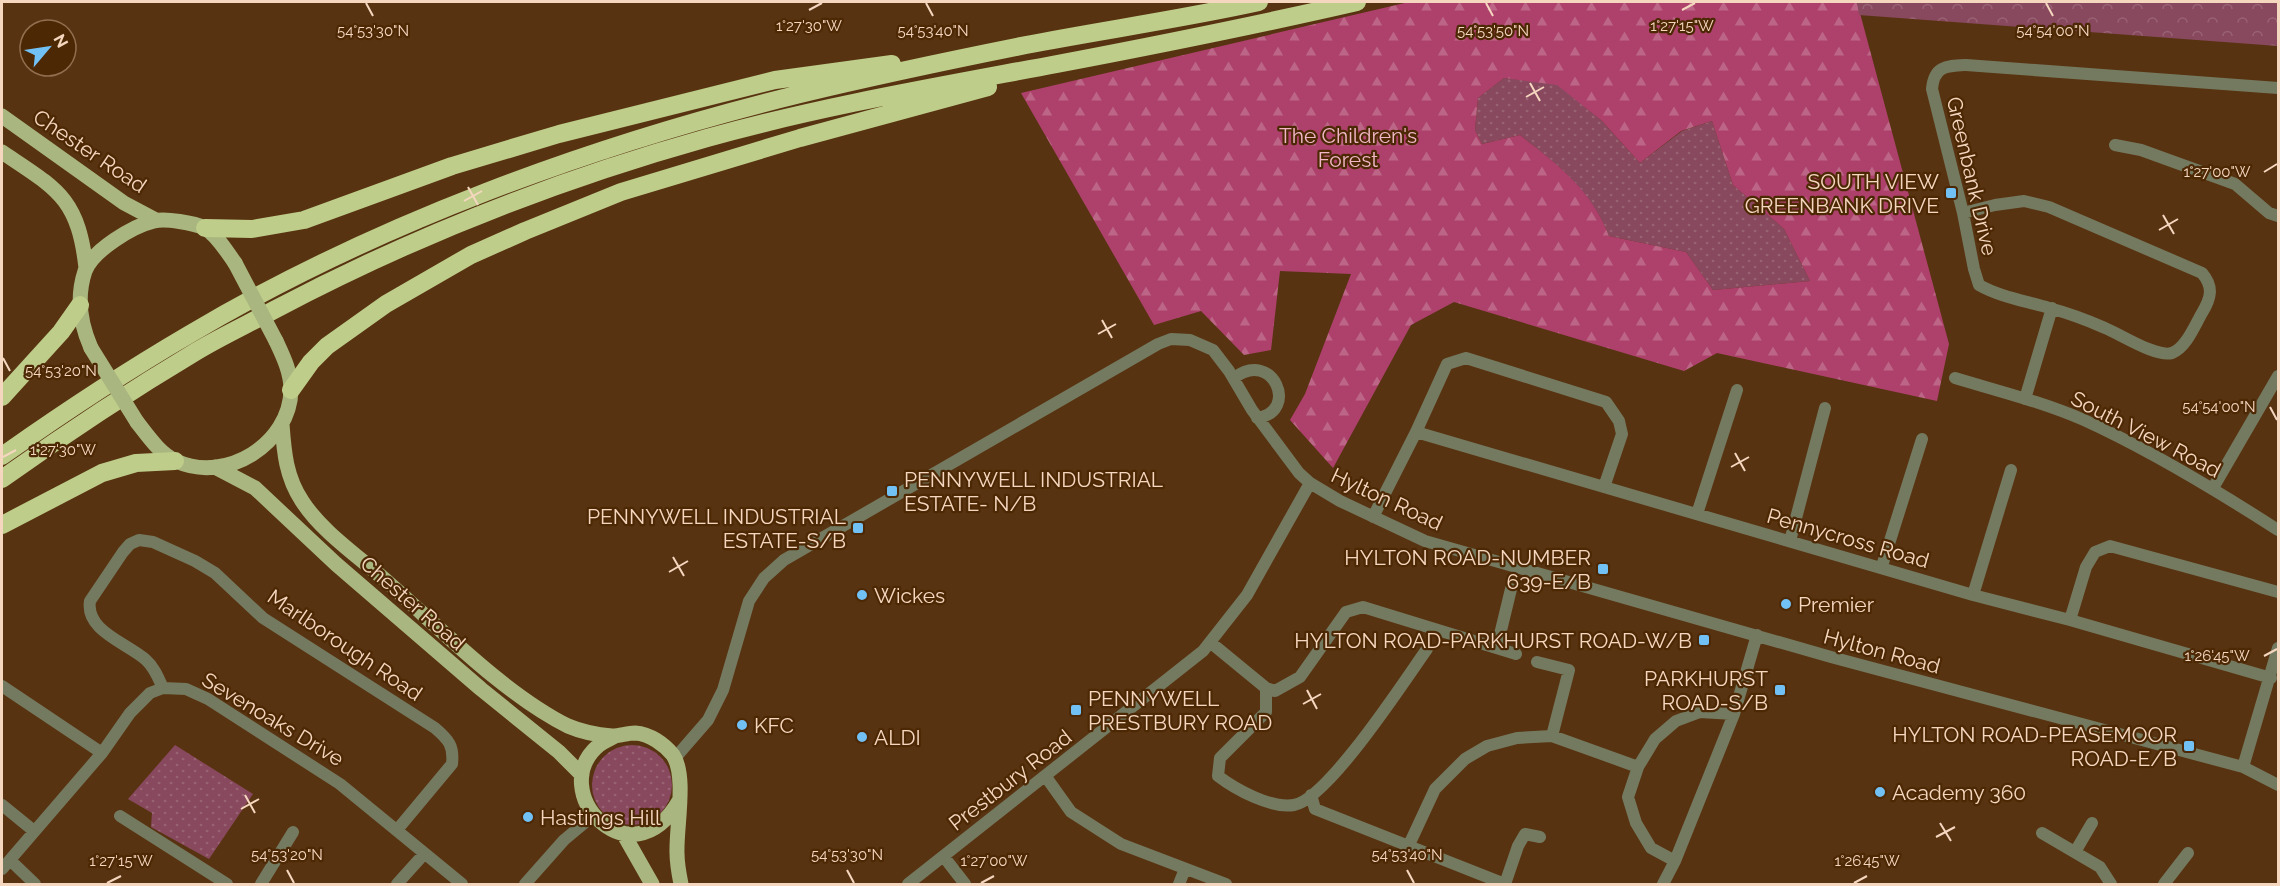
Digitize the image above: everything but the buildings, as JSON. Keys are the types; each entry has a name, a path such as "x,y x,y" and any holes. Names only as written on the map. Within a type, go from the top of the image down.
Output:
{"highway":[{"path":"2,456 74,406 182,339 266,292 339,256 491,190 683,125 801,94 1025,45 1259,2"},
{"path":"2,479 83,422 200,349 327,282 438,231 520,199 708,138 801,115 887,95 1114,53 1357,2"},
{"path":"206,228 252,229 304,220 452,166 570,131 775,80 1025,45"},
{"path":"291,390 311,362 327,346 386,304 471,255 525,231 621,192 800,138 1114,53"},
{"path":"2,397 61,332 80,304"},
{"path":"2,525 102,473 136,463 175,461"}],"main road":[{"name":"Chester Road","path":"2,116 124,203 156,220"},
{"path":"2,152 55,188 72,211 83,240 86,268 81,287 82,327 91,348 137,422 154,444 175,461 194,466 215,467 231,464 251,456 269,440 282,424 291,390 285,359 235,263 220,242 206,228 183,222 156,220 130,230 102,250 86,268"},
{"name":"Chester Road","path":"282,424 287,469 293,486 316,519 491,672 532,703 571,727 588,733 615,736 636,733 656,740 675,758"},
{"name":"Chester Road","path":"215,467 255,488 336,564 559,752 582,776"},
{"path":"615,736 599,745 589,757 582,776 585,801 605,827 623,833 650,830 670,816 679,801"},
{"path":"675,758 679,768 681,788 677,855 681,885"},
{"path":"623,833 652,885"}],"street":[{"name":"Greenbank Drive","path":"1963,213 2024,201 2049,207 2202,273 2209,281 2211,299 2179,350 2171,354 2159,353 2106,328 2052,308 1990,291 1979,285 1932,89 1935,75 1945,67 1966,65 2278,88"},
{"path":"2115,145 2141,150 2235,184 2269,213 2278,216"},
{"path":"2025,399 2052,308"},
{"name":"Hylton Road","path":"675,758 708,720 723,690 749,601 764,578 784,560 1158,344 1171,339 1190,340 1214,350 1234,378 1257,418 1299,473 1310,483 1373,517 1425,541 1842,660 2243,767 2278,785"},
{"path":"1373,517 1447,364 1466,358 1606,402 1619,421 1622,435 1604,487"},
{"path":"1234,378 1248,370 1257,370 1265,372 1277,385 1279,394 1274,410 1268,417 1257,418"},
{"path":"2213,488 2278,376"},
{"name":"South View Road","path":"1954,378 2025,399 2084,420 2213,488 2278,530"},
{"path":"1697,514 1737,390"},
{"path":"1790,541 1825,408"},
{"name":"Pennycross Road","path":"1416,432 1973,595 2070,620 2271,678"},
{"path":"1882,567 1922,440"},
{"path":"1973,595 2011,470"},
{"name":"Prestbury Road","path":"908,885 1203,651 1247,595 1310,483"},
{"name":"Marlborough Road","path":"163,688 154,668 144,658 93,622 89,610 90,601 123,552 130,544 139,540 153,542 215,573 263,618 435,728 450,741 454,752 452,764 397,830"},
{"path":"2070,620 2086,567 2095,552 2110,546 2278,592"},
{"path":"1497,647 1511,589"},
{"path":"1210,642 1266,688 1275,691 1300,677 1346,612 1363,607 1516,654"},
{"path":"1663,885 1675,861 1734,714 1757,635"},
{"path":"2243,767 2278,648"},
{"path":"1266,688 1266,712 1221,758 1218,776 1233,788 1276,805 1295,805 1318,790 1366,738 1427,649"},
{"path":"1537,662 1569,670 1552,736"},
{"path":"2,686 102,753"},
{"path":"35,885 6,864 102,753 130,713 150,693 163,688"},
{"name":"Sevenoaks Drive","path":"163,688 186,689 208,699 340,784 462,885"},
{"path":"1675,861 1651,848 1636,823 1628,797 1638,767 1655,739 1676,721 1700,712 1734,714"},
{"path":"1408,847 1435,789 1465,759 1487,746 1502,741 1552,736 1638,767"},
{"path":"1046,777 1071,812 1121,843 1226,885"},
{"path":"1311,795 1315,809 1505,884 1518,846 1526,834 1540,837"},
{"path":"2,805 34,831"},
{"path":"525,885 564,840 594,815"},
{"path":"120,816 213,881 227,885"},
{"path":"2075,852 2092,823"},
{"path":"261,885 293,832"},
{"path":"2042,833 2100,867 2111,885"},
{"path":"2164,885 2188,853"},
{"path":"397,885 424,854"},
{"path":"944,857 965,885"},
{"path":"1179,885 1185,869"}],"green space":[{"name":"The Children's Forest","path":"1409,2 1857,2 1949,344 1937,401 1717,353 1684,371 1454,302 1411,325 1333,468 1290,420 1305,394 1351,274 1280,271 1271,350 1244,355 1201,311 1154,325 1021,93","holes":["1504,78 1557,85 1602,121 1640,163 1681,131 1712,121 1733,185 1784,229 1810,281 1713,290 1686,252 1609,236 1602,220 1583,191 1560,168 1520,135 1482,144 1475,130 1478,98"]},
{"path":"1857,2 2278,2 2278,46 1859,15"},
{"path":"1504,78 1557,84 1602,121 1640,163 1682,131 1712,121 1733,185 1784,229 1810,281 1713,290 1686,252 1609,236 1602,220 1583,192 1560,168 1520,135 1482,144 1475,130 1478,98"},
{"path":"175,745 253,794 209,859 151,827 152,813 128,799"},
{"path":"632,745 647,748 660,757 669,770 672,785 669,800 660,813 647,822 632,825 617,822 604,813 595,800 592,785 595,770 604,757 617,748"}],"place":[{"name":"SOUTH VIEW GREENBANK DRIVE","path":"1951,193"},
{"name":"PENNYWELL INDUSTRIAL ESTATE- N/B","path":"892,491"},
{"name":"PENNYWELL INDUSTRIAL ESTATE-S/B","path":"858,528"},
{"name":"HYLTON ROAD-NUMBER 639-E/B","path":"1603,569"},
{"name":"Wickes","path":"862,595"},
{"name":"Premier","path":"1786,604"},
{"name":"HYLTON ROAD-PARKHURST ROAD-W/B","path":"1704,640"},
{"name":"PARKHURST ROAD-S/B","path":"1780,690"},
{"name":"PENNYWELL PRESTBURY ROAD","path":"1076,710"},
{"name":"KFC","path":"742,725"},
{"name":"ALDI","path":"862,737"},
{"name":"HYLTON ROAD-PEASEMOOR ROAD-E/B","path":"2189,746"},
{"name":"Academy 360","path":"1880,792"},
{"name":"Hastings Hill","path":"528,817"}]}
